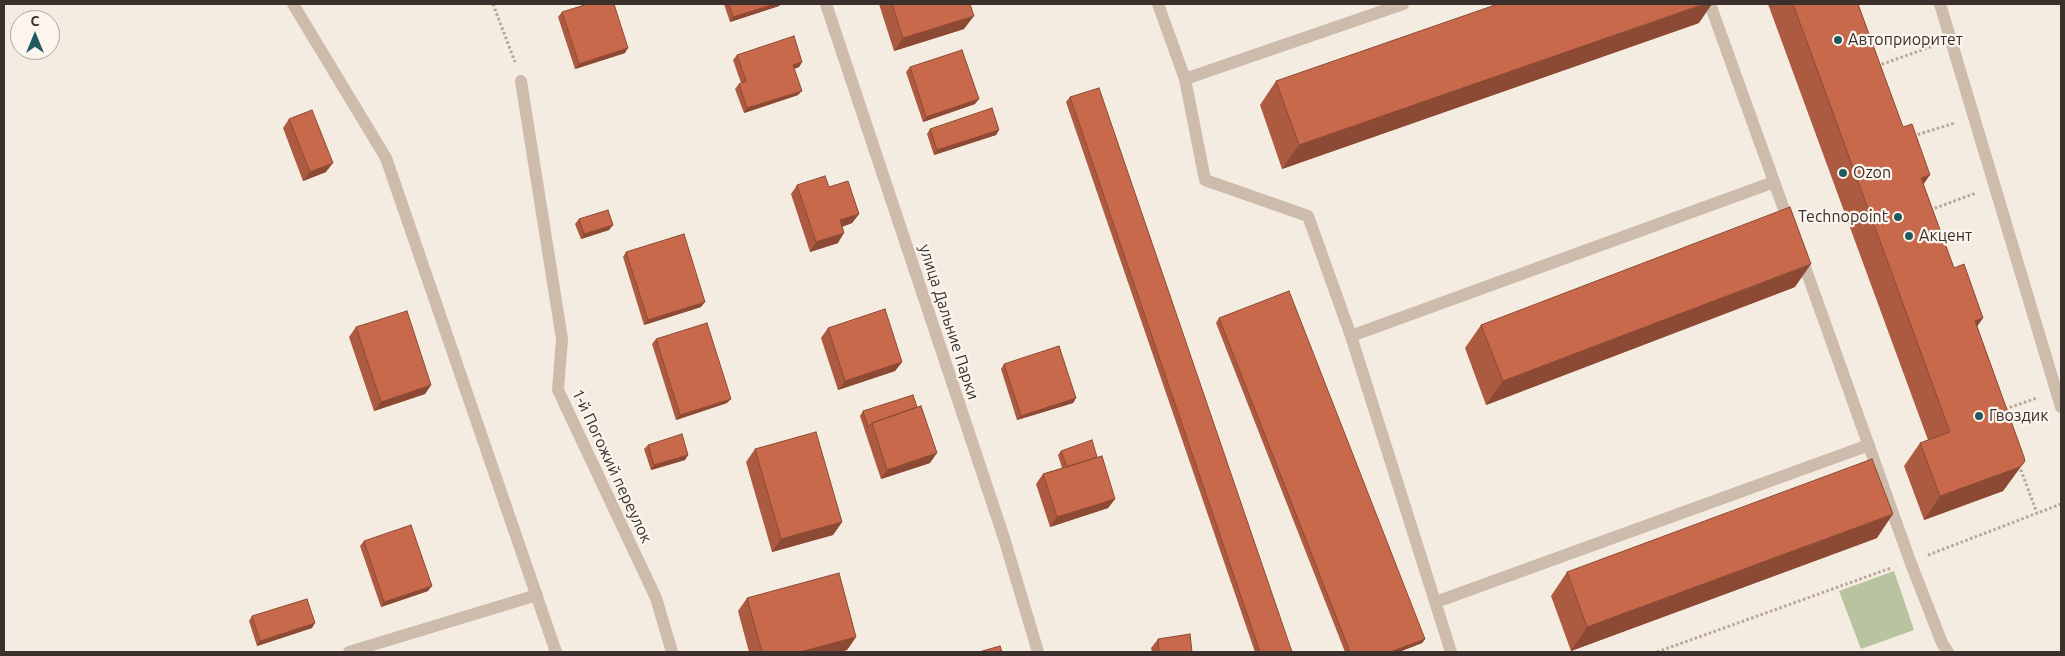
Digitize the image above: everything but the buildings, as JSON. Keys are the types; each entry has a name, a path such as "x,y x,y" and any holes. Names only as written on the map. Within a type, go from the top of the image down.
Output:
{"street":[{"path":"293,4 386,158 556,652"},
{"name":"улица Дальние Парки","path":"826,4 1004,538 1038,652"},
{"path":"1158,4 1186,79 1205,180 1308,216 1351,336 1451,652"},
{"path":"1186,79 1403,4"},
{"path":"1710,4 1910,561 1942,644 1948,652"},
{"path":"1940,4 2061,408"},
{"name":"1-й Погожий переулок","path":"521,81 562,339 558,390 656,598 672,652"},
{"path":"1351,336 1774,182"},
{"path":"1436,602 1868,445"},
{"path":"349,652 537,595"}],"path":[{"path":"493,4 521,81"},
{"path":"1871,58 1874,67 1951,40"},
{"path":"1910,136 1974,118"},
{"path":"1927,211 1995,186"},
{"path":"2000,411 2056,391"},
{"path":"2016,458 2037,513"},
{"path":"1656,652 1910,561 2061,504"}],"green space":[{"path":"1894,571 1914,630 1861,649 1839,591"}],"place":[{"name":"Автоприоритет","path":"1838,40"},
{"name":"Ozon","path":"1843,173"},
{"name":"Technopoint","path":"1898,217"},
{"name":"Акцент","path":"1909,236"},
{"name":"Гвоздик","path":"1979,416"}]}
